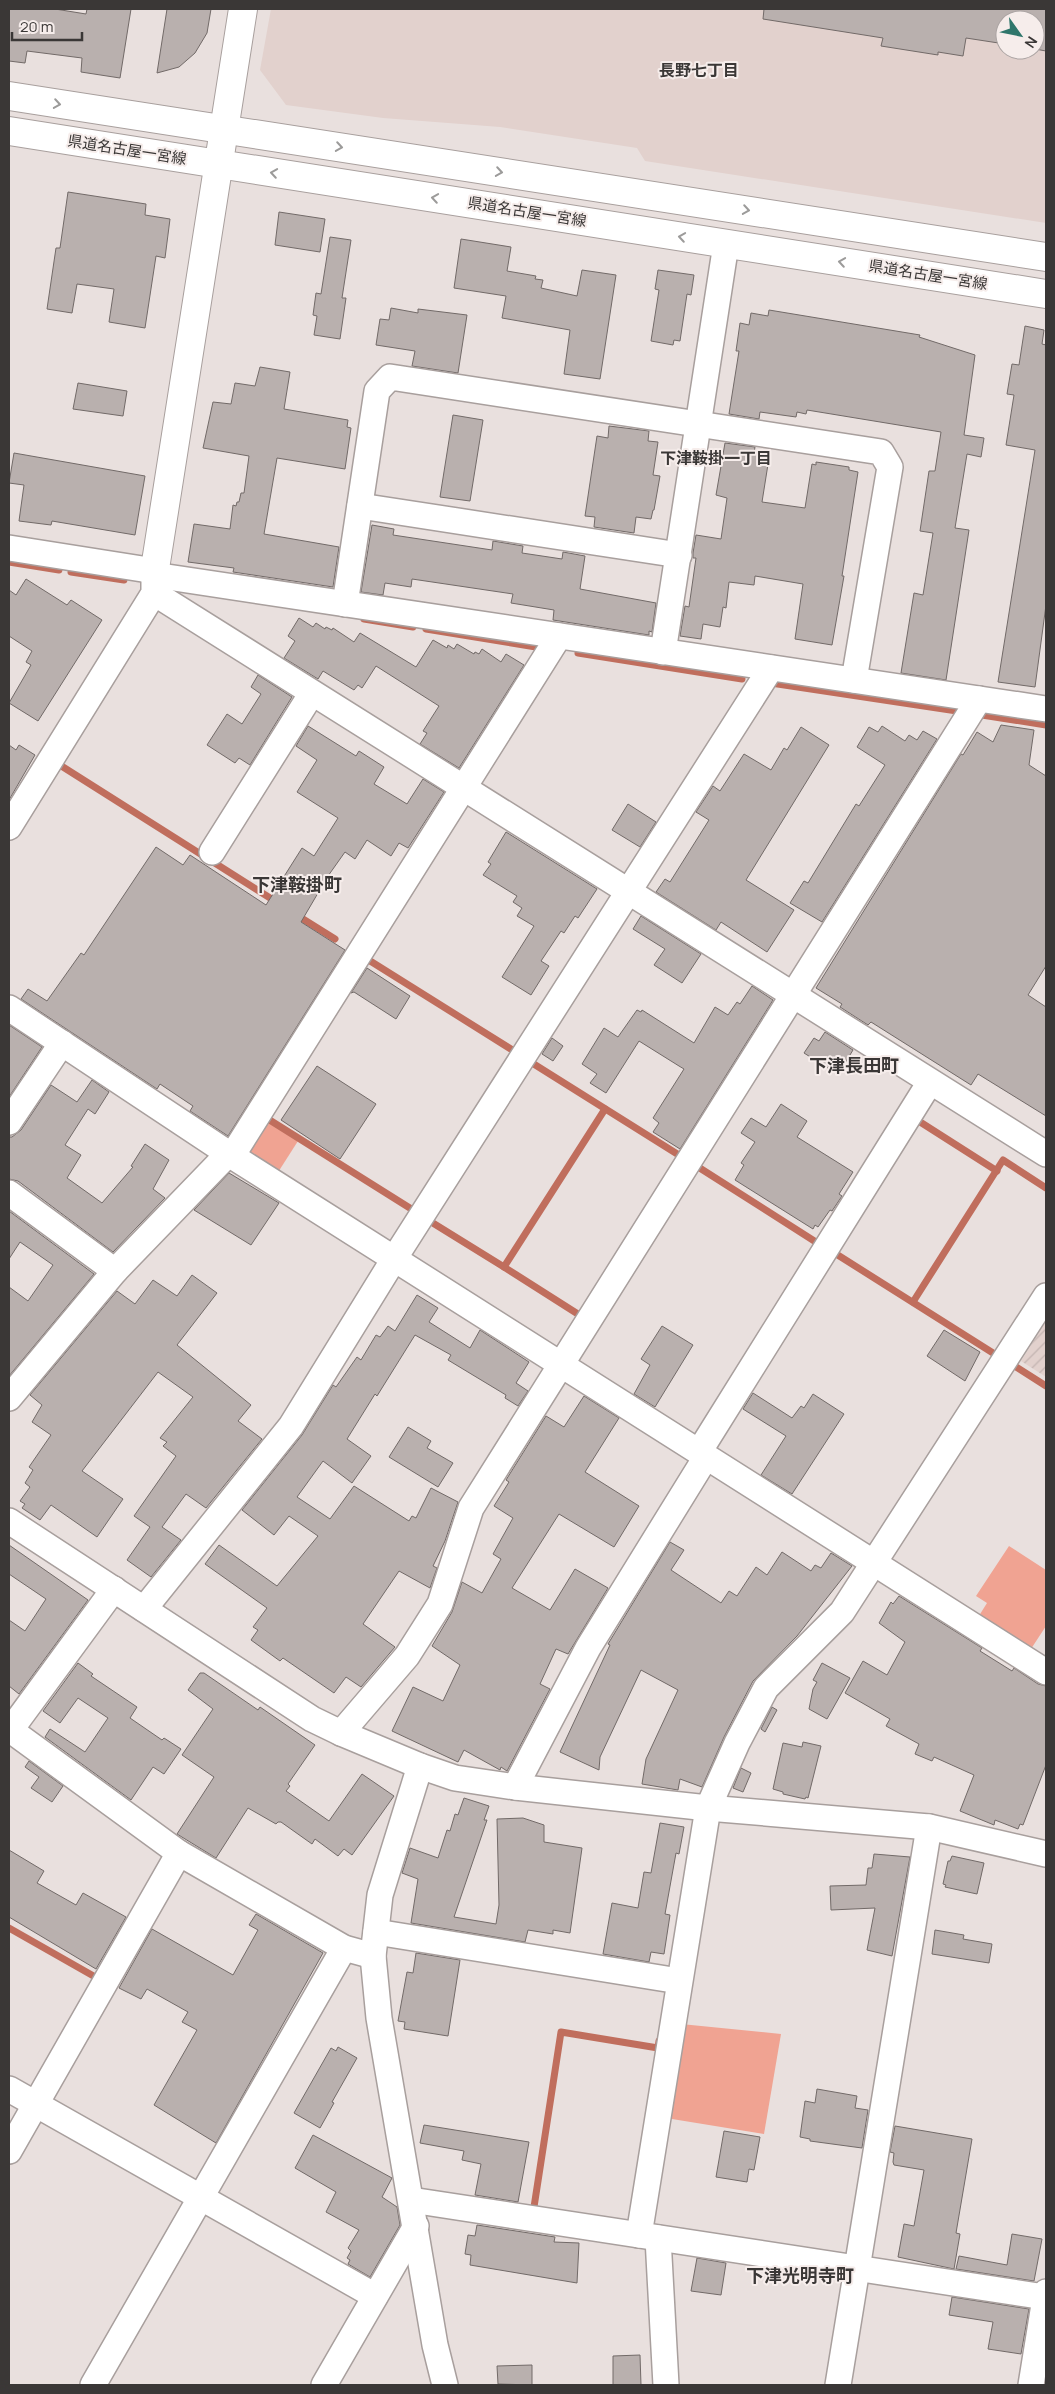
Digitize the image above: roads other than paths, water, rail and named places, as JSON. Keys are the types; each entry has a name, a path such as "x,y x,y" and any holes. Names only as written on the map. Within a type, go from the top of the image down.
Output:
{"main road":[{"path":"154,580 243,9"},
{"path":"9,96 1046,257"},
{"name":"県道名古屋一宮線","path":"9,131 1046,294"}],"street":[{"path":"663,652 726,244"},
{"path":"345,604 377,391 390,378 881,452 890,467 854,680"},
{"path":"360,506 679,554"},
{"path":"9,548 154,580 345,604 1046,709"},
{"path":"154,580 312,693 1046,1154"},
{"path":"9,827 154,580"},
{"path":"9,1398 115,1271 230,1155 559,636"},
{"path":"144,1609 291,1426 394,1259 771,668"},
{"path":"212,852 312,693"},
{"path":"341,1733 407,1656 440,1604 471,1508 979,699"},
{"path":"9,1008 230,1155 1046,1672"},
{"path":"9,1122 62,1044"},
{"path":"515,1787 588,1648 702,1454 930,1082"},
{"path":"9,1193 115,1271"},
{"path":"666,2385 648,2236 679,1981 708,1808 736,1743 766,1688 842,1612 875,1564 1046,1296"},
{"path":"9,1521 312,1719 420,1766 455,1778 515,1787 708,1808 929,1827 1046,1854"},
{"path":"114,1589 9,1731 179,1853 344,1948 373,1956"},
{"path":"420,1766 380,1894 373,1956 379,2018 435,2344 445,2385"},
{"path":"838,2385 929,1827"},
{"path":"9,2151 179,1853"},
{"path":"376,1932 679,1981"},
{"path":"93,2385 344,1948"},
{"path":"9,2089 375,2296"},
{"path":"411,2200 857,2268 1045,2301 1031,2385"},
{"path":"324,2385 416,2226"}],"waterway":[{"path":"9,562 59,570"},
{"path":"71,572 124,580"},
{"path":"364,619 413,627"},
{"path":"426,629 536,647"},
{"path":"578,653 742,679"},
{"path":"771,683 957,711"},
{"path":"982,715 1046,725"},
{"path":"63,767 278,903"},
{"path":"295,914 335,939"},
{"path":"367,959 514,1051"},
{"path":"529,1061 682,1157"},
{"path":"581,1316 504,1267 605,1109"},
{"path":"268,1119 413,1210"},
{"path":"917,1120 997,1171"},
{"path":"913,1302 1003,1160 1046,1188"},
{"path":"695,1165 819,1244"},
{"path":"428,1220 504,1267"},
{"path":"833,1252 993,1353"},
{"path":"1013,1365 1046,1386"},
{"path":"9,1928 97,1978"},
{"path":"534,2207 561,2032 658,2048 659,2041"}],"district":[{"name":"長野七丁目","path":"699,70"},
{"name":"下津鞍掛一丁目","path":"716,458"},
{"name":"下津鞍掛町","path":"297,885"},
{"name":"下津長田町","path":"854,1066"},
{"name":"下津光明寺町","path":"800,2276"}]}
